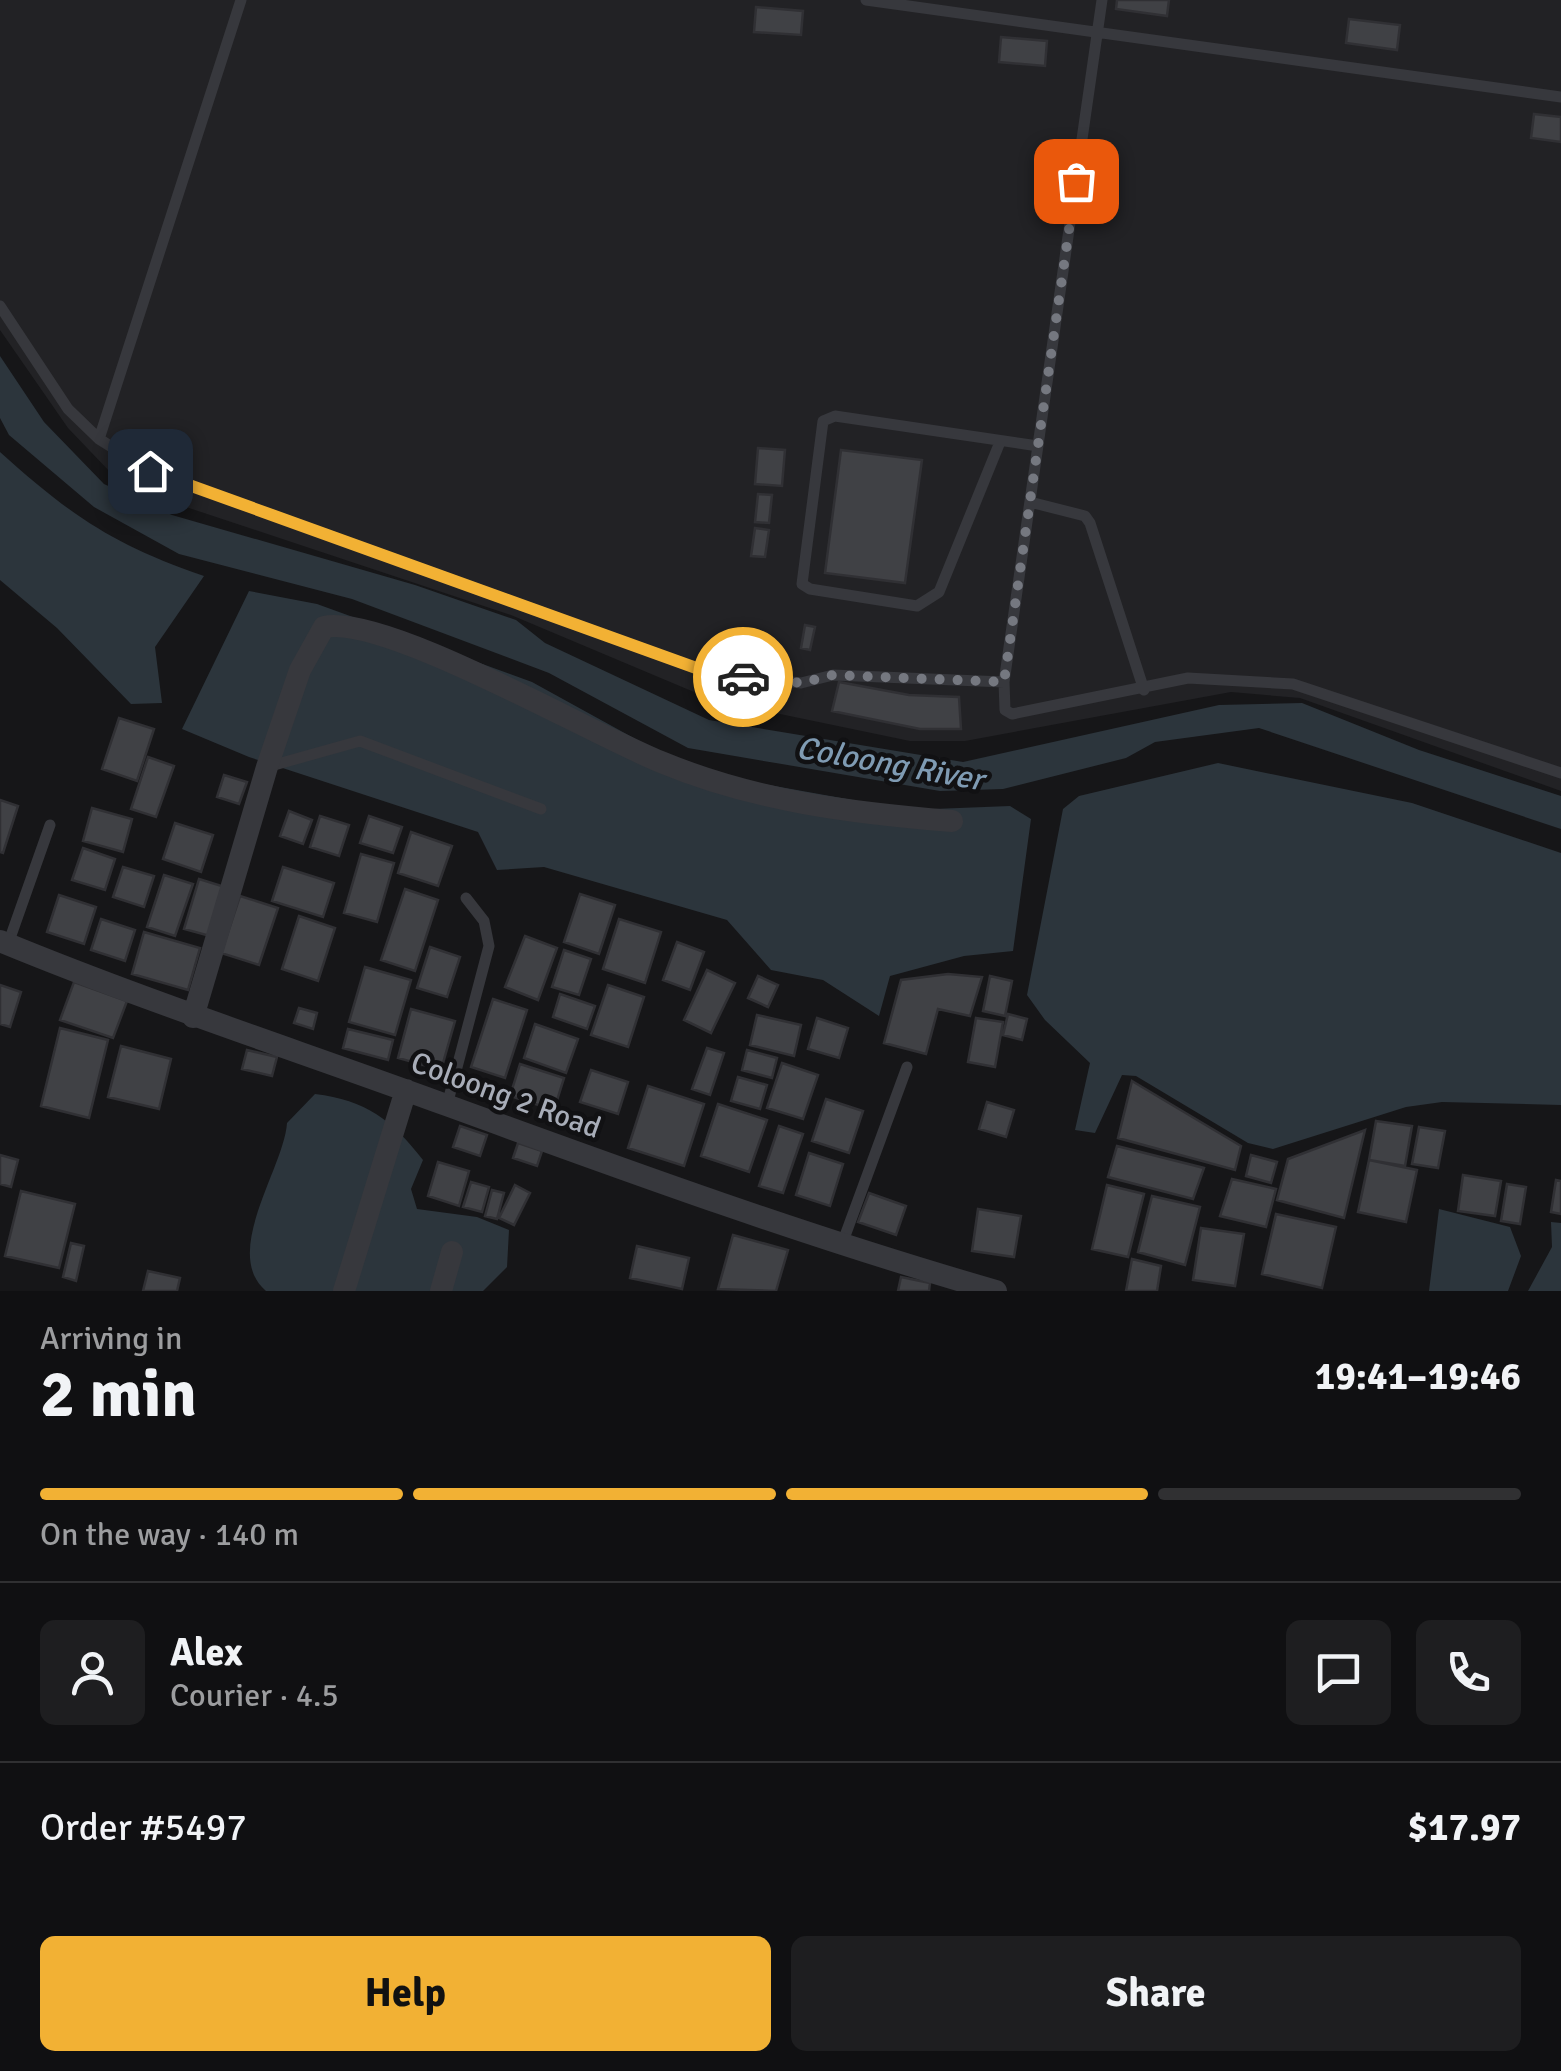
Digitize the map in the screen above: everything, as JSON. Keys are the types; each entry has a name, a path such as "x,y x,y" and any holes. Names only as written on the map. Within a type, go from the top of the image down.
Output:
{"street":[{"path":"193,1017 267,767 314,640 324,627 337,624 366,630 500,684 662,763 794,804 952,822"},
{"name":"Coloong 2 Road","path":"4,942 193,1017 842,1244 996,1291"},
{"path":"344,1291 406,1090"},
{"path":"440,1291 452,1252"}],"lane":[{"path":"99,439 241,0"},
{"path":"866,0 1098,29 1561,98"},
{"path":"1102,0 1004,682 1004,710 1012,714 1188,678 1293,684 1561,772"},
{"path":"0,306 68,409 99,439 150,471 710,673 801,683 833,675 1004,682"},
{"path":"1000,442 939,592 928,602 917,606 810,589 802,584 824,421 835,416 1038,446"},
{"path":"1030,502 1085,516 1090,523 1144,690"},
{"path":"267,767 360,741 540,810"},
{"path":"4,942 50,825"},
{"path":"447,1105 489,946 484,921 466,898"},
{"path":"842,1244 907,1067"}],"shaded area":[{"path":"0,0 1561,0 1561,791 1300,698 1231,692 965,741 910,741 713,700 511,615 168,501 111,473 68,428 0,330"}],"water":[{"name":"Coloong River","path":"0,356 44,422 104,484 172,515 415,585 516,620 545,643 709,720 963,762 1219,705 1302,703 1419,750 1561,796 1561,829 1259,728 1155,742 1126,758 1003,789 940,791 688,748 549,673 352,599 179,554 94,507 9,435 0,418"},
{"path":"0,452 49,494 95,526 144,553 204,576 155,647 162,703 131,704 57,628 0,580"},
{"path":"249,591 317,604 532,682 679,763 747,781 908,810 1010,806 1031,819 1013,951 964,956 890,976 879,1016 823,980 771,970 727,920 544,867 497,870 478,832 249,757 182,729"},
{"path":"1218,763 1412,803 1561,853 1561,1105 1442,1102 1406,1107 1273,1149 1248,1143 1136,1076 1122,1075 1095,1133 1075,1130 1090,1063 1045,1020 1027,995 1063,809 1079,796"},
{"path":"315,1094 349,1101 377,1114 412,1146 423,1160 411,1189 417,1209 477,1217 509,1230 507,1267 483,1291 266,1291 254,1275 250,1255 252,1233 287,1123"},
{"path":"1439,1209 1510,1227 1521,1256 1508,1291 1429,1291"},
{"path":"1551,1222 1561,1223 1561,1291 1528,1291 1552,1247"}],"building":[{"path":"1117,0 1169,0 1167,16 1116,9"},
{"path":"756,7 803,11 801,35 754,32"},
{"path":"1349,19 1400,25 1397,50 1346,43"},
{"path":"1001,37 1047,41 1045,66 999,62"},
{"path":"1534,114 1561,117 1561,142 1531,138"},
{"path":"758,448 785,450 782,486 755,484"},
{"path":"841,450 922,460 905,583 825,573"},
{"path":"758,494 772,495 769,523 755,522"},
{"path":"755,528 769,530 765,557 751,556"},
{"path":"805,625 815,627 810,650 801,648"},
{"path":"839,682 909,695 959,697 961,729 920,729 832,711"},
{"path":"119,718 154,729 137,781 102,769"},
{"path":"148,757 174,766 156,817 131,809"},
{"path":"224,775 247,782 239,804 217,797"},
{"path":"0,800 18,806 3,853 0,852"},
{"path":"92,808 132,819 123,852 83,841"},
{"path":"289,811 312,820 303,844 280,836"},
{"path":"320,816 349,825 339,856 310,847"},
{"path":"369,816 402,827 393,853 360,843"},
{"path":"175,823 213,835 201,872 163,859"},
{"path":"411,832 452,846 438,886 398,873"},
{"path":"83,848 115,859 105,890 72,880"},
{"path":"361,854 394,863 377,922 344,913"},
{"path":"123,867 154,876 144,907 113,897"},
{"path":"283,867 334,883 323,917 272,901"},
{"path":"164,875 193,884 175,936 147,927"},
{"path":"199,879 225,887 210,936 184,929"},
{"path":"405,889 438,900 415,971 381,960"},
{"path":"580,894 615,905 599,954 564,942"},
{"path":"59,895 96,907 84,944 47,932"},
{"path":"240,896 278,908 259,965 221,953"},
{"path":"299,916 335,928 318,981 282,969"},
{"path":"101,919 135,930 125,961 91,950"},
{"path":"619,919 661,932 645,983 603,969"},
{"path":"144,932 200,948 188,990 132,974"},
{"path":"525,936 557,948 538,1000 505,987"},
{"path":"677,942 704,952 690,990 663,980"},
{"path":"430,947 460,957 447,997 417,988"},
{"path":"564,950 591,959 579,995 552,987"},
{"path":"365,967 411,980 395,1035 349,1022"},
{"path":"707,970 735,983 711,1033 684,1020"},
{"path":"948,974 982,977 970,1016 938,1009 926,1054 884,1043 901,980"},
{"path":"758,976 778,985 768,1007 748,998"},
{"path":"990,976 1012,981 1005,1016 983,1011"},
{"path":"74,982 127,1001 113,1038 60,1020"},
{"path":"0,985 21,992 10,1027 0,1024"},
{"path":"608,985 644,997 628,1047 591,1035"},
{"path":"560,994 595,1006 587,1029 553,1017"},
{"path":"493,999 527,1010 505,1078 471,1067"},
{"path":"299,1008 317,1013 313,1029 294,1023"},
{"path":"411,1009 455,1021 441,1070 398,1058"},
{"path":"1008,1014 1027,1019 1022,1040 1003,1035"},
{"path":"757,1015 801,1025 794,1056 750,1045"},
{"path":"817,1018 848,1028 839,1058 808,1049"},
{"path":"976,1018 1003,1022 995,1067 968,1062"},
{"path":"535,1024 578,1039 566,1073 524,1058"},
{"path":"60,1028 108,1040 89,1118 41,1106"},
{"path":"348,1029 393,1040 388,1060 343,1048"},
{"path":"121,1046 171,1059 159,1109 108,1097"},
{"path":"707,1048 724,1053 710,1095 692,1089"},
{"path":"247,1050 277,1057 272,1076 242,1069"},
{"path":"747,1050 777,1058 772,1078 742,1070"},
{"path":"782,1063 818,1075 803,1119 767,1108"},
{"path":"520,1064 564,1078 554,1110 510,1096"},
{"path":"591,1070 628,1082 618,1114 580,1102"},
{"path":"738,1077 767,1085 760,1109 731,1101"},
{"path":"1132,1081 1241,1146 1235,1170 1118,1138"},
{"path":"648,1086 704,1104 684,1166 628,1148"},
{"path":"826,1099 863,1111 849,1153 812,1141"},
{"path":"987,1102 1014,1110 1006,1137 979,1129"},
{"path":"718,1104 767,1120 749,1172 701,1156"},
{"path":"1376,1121 1412,1126 1405,1166 1369,1160"},
{"path":"460,1126 487,1135 480,1156 453,1147"},
{"path":"779,1126 803,1134 783,1193 759,1186"},
{"path":"1419,1127 1445,1131 1438,1168 1412,1164"},
{"path":"1365,1130 1344,1218 1277,1200 1288,1159"},
{"path":"518,1143 542,1151 537,1166 513,1158"},
{"path":"1117,1146 1204,1168 1193,1199 1108,1177"},
{"path":"809,1153 843,1164 830,1206 796,1195"},
{"path":"0,1155 18,1160 11,1187 0,1184"},
{"path":"1251,1155 1277,1162 1271,1183 1246,1176"},
{"path":"1369,1160 1417,1170 1406,1222 1358,1212"},
{"path":"438,1162 469,1171 459,1206 428,1196"},
{"path":"1463,1175 1501,1181 1495,1216 1458,1211"},
{"path":"1232,1179 1276,1189 1266,1227 1220,1216"},
{"path":"1556,1180 1561,1181 1561,1214 1551,1212"},
{"path":"471,1182 489,1187 482,1212 463,1207"},
{"path":"1507,1184 1526,1187 1520,1224 1501,1221"},
{"path":"515,1185 530,1193 514,1225 499,1218"},
{"path":"1107,1185 1144,1194 1128,1257 1092,1249"},
{"path":"492,1190 504,1193 497,1219 485,1216"},
{"path":"21,1191 75,1204 59,1268 5,1256"},
{"path":"869,1193 906,1206 896,1235 858,1222"},
{"path":"1152,1196 1200,1207 1185,1265 1138,1252"},
{"path":"978,1209 1021,1216 1014,1257 972,1251"},
{"path":"1276,1214 1336,1227 1322,1288 1262,1274"},
{"path":"1201,1228 1244,1234 1235,1286 1193,1280"},
{"path":"733,1235 788,1250 776,1291 718,1289"},
{"path":"71,1243 84,1246 76,1281 63,1277"},
{"path":"637,1246 689,1258 682,1289 630,1278"},
{"path":"1132,1259 1161,1266 1157,1291 1126,1291"},
{"path":"148,1271 180,1278 177,1291 143,1291"},
{"path":"901,1277 930,1283 929,1291 898,1291"}],"way so far":[{"path":"743,677 801,683 833,675 1004,682 1076,181"}],"route":[{"path":"150,471 710,673 743,677"}]}
